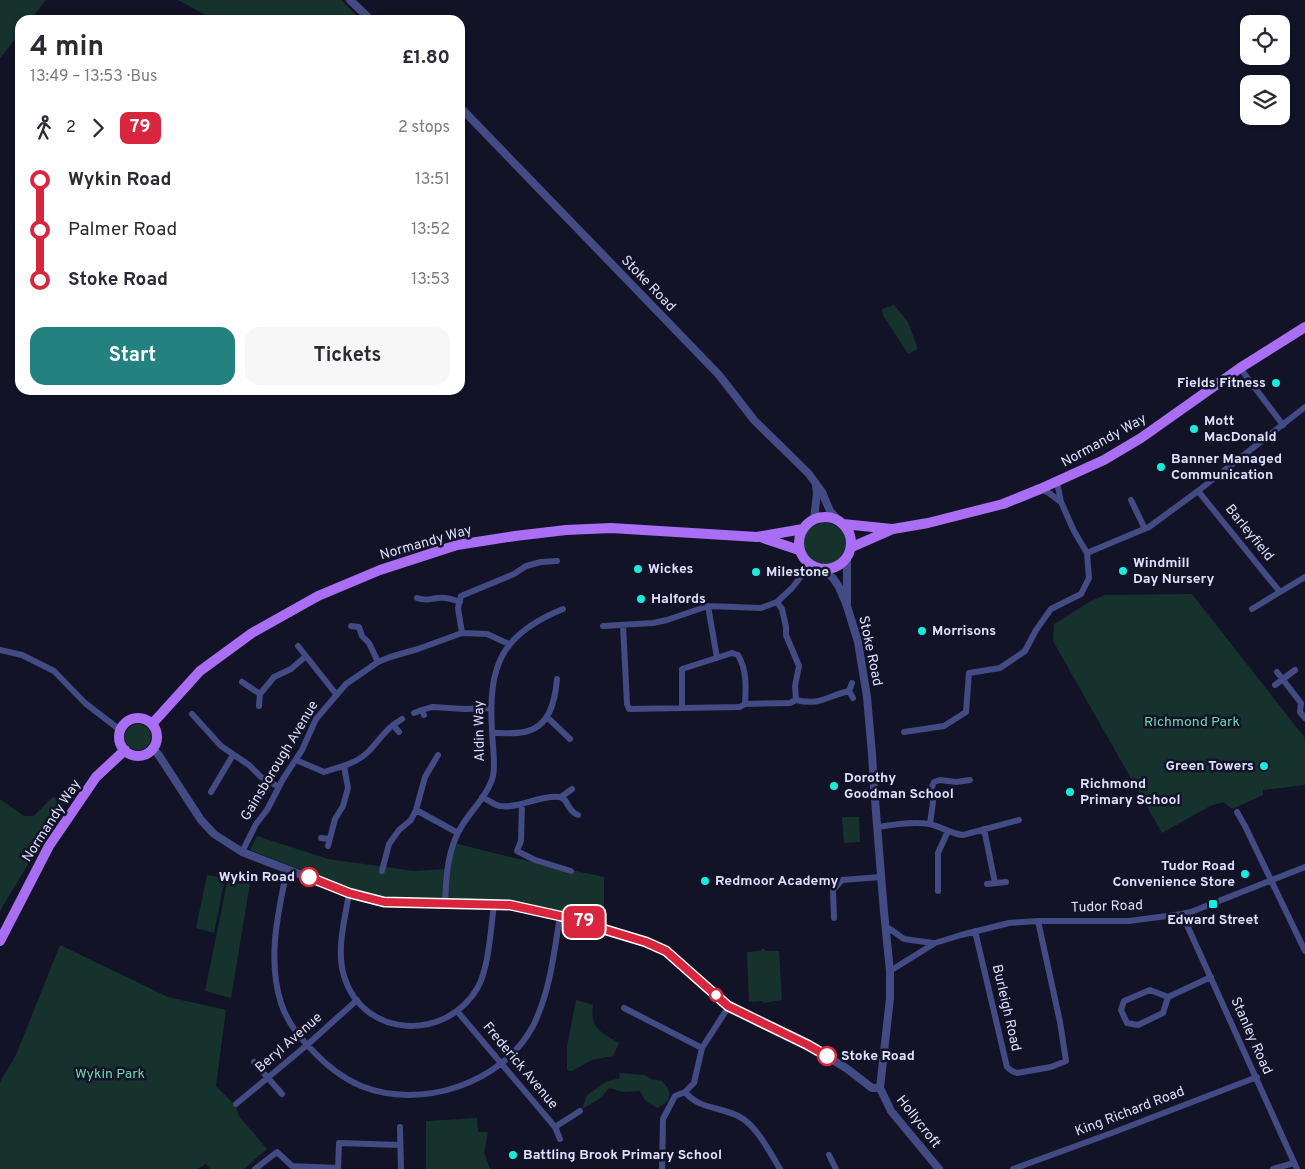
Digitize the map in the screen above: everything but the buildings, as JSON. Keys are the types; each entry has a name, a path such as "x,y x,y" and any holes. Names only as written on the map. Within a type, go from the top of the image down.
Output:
{"main road":[{"name":"Normandy Way","path":"852,547 893,529 928,523 995,506 1040,489 1104,460 1141,438 1240,368 1305,327"},
{"path":"822,517 840,521 849,530 852,538 852,547 847,558 839,566 823,570 810,565 799,550 799,539 803,529 814,519 822,517"},
{"name":"Normandy Way","path":"840,521 893,529"},
{"name":"Normandy Way","path":"152,724 200,671 252,633 318,596 380,570 457,545 566,530 611,528 757,537 803,529"},
{"name":"Normandy Way","path":"757,537 799,550"},
{"path":"143,718 152,724 156,736 152,748 148,752 136,755 125,750 120,741 120,730 127,721 143,718"},
{"name":"Normandy Way","path":"0,941 49,846 96,777 125,750"}],"street":[{"path":"350,0 366,15"},
{"name":"Stoke Road","path":"465,112 719,375 754,420 793,456 815,482 840,521"},
{"path":"1240,368 1283,425"},
{"path":"1087,553 1145,528 1198,491 1305,407"},
{"path":"814,519 817,492 815,482"},
{"path":"904,732 944,726 966,712 969,674 1000,668 1025,651 1036,630 1051,609 1081,594 1089,578 1087,553 1074,531 1061,502 1056,482"},
{"path":"1040,489 1061,502"},
{"name":"Barleyfield","path":"1198,491 1280,592"},
{"path":"1131,500 1145,528"},
{"name":"Stoke Road","path":"847,558 847,606"},
{"path":"462,633 458,608 461,596 514,574 526,566 541,562 557,561"},
{"path":"603,626 661,622 708,606 755,609 770,606 792,588 810,565"},
{"name":"Stoke Road","path":"823,570 836,583 847,606 858,642 866,697 890,971 890,998 880,1088"},
{"path":"1252,609 1305,577"},
{"path":"417,598 426,601 449,598 460,602"},
{"path":"776,602 782,609 786,635 799,666 795,686 796,700"},
{"path":"708,606 717,658"},
{"name":"Aldin Way","path":"445,905 447,869 458,834 493,776 494,752 491,708 494,674 499,661 509,644 529,625 563,609"},
{"path":"351,626 361,624 362,636 370,643 378,662"},
{"path":"623,625 628,708 633,710 740,707 745,704 790,703 796,700 807,703 818,702 849,691"},
{"name":"Gainsborough Avenue","path":"242,852 256,824 267,810 302,750 316,719 346,684 378,662 462,633 487,634 509,644"},
{"path":"298,646 336,694"},
{"path":"0,650 22,655 54,671 85,703 120,730"},
{"path":"682,708 681,671 684,668 735,653 740,659 746,676 745,704"},
{"path":"259,706 260,694 274,677 291,669 306,656"},
{"path":"1275,685 1295,670"},
{"path":"1277,672 1301,703 1300,712 1305,718"},
{"path":"492,733 525,732 537,726 547,717 555,701 557,679"},
{"path":"242,682 260,694"},
{"path":"849,691 852,683"},
{"path":"849,691 853,698"},
{"path":"414,713 423,712 432,707 491,708"},
{"path":"192,714 221,746 249,765 261,777 279,787"},
{"path":"547,717 570,739"},
{"path":"296,760 324,772 344,766 356,761 368,752 384,733 402,719"},
{"path":"393,725 399,732"},
{"path":"152,748 158,754 201,820 214,834 242,852 349,893 384,902 445,905 510,905 600,927 666,951 728,1006 808,1045 846,1068 872,1088 880,1088"},
{"path":"211,792 233,755"},
{"path":"382,871 389,844 399,830 411,820 416,810 425,777 438,755"},
{"path":"321,838 329,842 335,819 343,806 348,788 344,766"},
{"path":"930,824 931,789 934,782 940,780 956,782 970,780"},
{"path":"482,797 500,806 522,804 546,797 561,797 565,796 572,789"},
{"path":"561,797 565,800 571,812 578,815"},
{"path":"522,804 521,841 517,851 535,860 571,871"},
{"path":"416,810 458,834"},
{"path":"1237,812 1305,951"},
{"path":"877,827 913,823 930,824 963,835 1019,820"},
{"path":"984,829 995,883"},
{"path":"938,891 938,853 948,831"},
{"name":"Tudor Road","path":"890,971 934,943 975,931 1009,924 1038,921 1129,921 1182,914 1305,867"},
{"path":"287,869 275,938 274,958 276,979 282,1004 297,1033 329,1066 350,1080 373,1090 419,1094 450,1090 489,1072 501,1064 532,1027 547,991 560,916"},
{"path":"834,918 833,890 842,880 881,877"},
{"path":"987,884 1006,882"},
{"path":"349,893 341,942 341,966 349,988 366,1010 381,1020 405,1027 434,1023 457,1011 469,999 479,985 486,959 494,904"},
{"name":"Stanley Road","path":"1182,914 1257,1077 1295,1166"},
{"name":"Burleigh Road","path":"975,931 1007,1066 1017,1073 1051,1067 1066,1061 1060,1022 1038,921"},
{"name":"Tudor Road","path":"886,928 890,928 904,939 934,943"},
{"path":"1168,997 1163,1013 1138,1025 1127,1023 1121,1010 1124,1001 1150,990 1168,997 1211,978"},
{"name":"Beryl Avenue","path":"236,1104 307,1045 357,1000"},
{"path":"662,1169 663,1119 675,1096 685,1092 694,1083 702,1048 728,1006"},
{"path":"624,1008 702,1048"},
{"name":"Frederick Avenue","path":"457,1011 555,1127 560,1139"},
{"path":"254,1062 282,1094"},
{"name":"King Richard Road","path":"1013,1169 1116,1132 1257,1077"},
{"name":"Hollycroft","path":"880,1088 891,1111 939,1169"},
{"path":"685,1092 697,1103 742,1117 762,1141 780,1169"},
{"path":"555,1127 580,1111"},
{"path":"400,1127 400,1169"},
{"path":"255,1169 277,1152 292,1166 338,1169 339,1143 400,1145"},
{"path":"829,1155 836,1169"},
{"path":"1273,1169 1295,1166"}],"green space":[{"path":"0,0 46,0 34,15 15,15 15,39 0,58"},
{"path":"178,0 341,0 356,15 206,15"},
{"path":"894,305 908,322 918,349 908,354 883,315 882,309"},
{"path":"824,522 840,528 846,538 845,550 835,564 819,563 811,559 803,547 805,535 809,529"},
{"name":"Richmond Park","path":"1192,594 1305,738 1305,785 1263,790 1263,795 1232,809 1223,802 1210,806 1162,833 1053,641 1054,624 1091,601 1105,595"},
{"path":"138,724 147,728 151,737 147,746 138,750 129,746 125,737 129,728"},
{"path":"53,797 66,801 0,911 0,799 24,816 34,816"},
{"path":"842,817 859,817 860,842 844,843"},
{"path":"257,836 328,859 414,871 447,869 454,843 604,877 604,924 506,899 391,898 354,890 250,850"},
{"path":"229,873 251,877 231,998 205,991"},
{"path":"207,875 225,878 214,933 196,928"},
{"name":"Wykin Park","path":"60,945 168,997 226,1010 216,1086 235,1105 239,1116 267,1149 244,1169 210,1169 206,1164 197,1169 0,1169 0,1082 16,1055"},
{"path":"761,949 765,949 765,951 779,951 782,1000 763,1003 763,1001 749,1002 747,952 761,951"},
{"path":"576,1000 593,1005 593,1019 598,1029 619,1043 613,1056 592,1060 572,1071 567,1070 567,1046"},
{"path":"619,1073 644,1075 651,1079 662,1081 668,1089 668,1099 657,1108 645,1100 640,1091 623,1092 609,1088 602,1097 582,1109 587,1095 606,1082 620,1078"},
{"path":"477,1118 478,1132 488,1132 484,1152 490,1169 426,1169 426,1121"}],"bus line":[{"name":"79","path":"309,877 349,893 384,902 445,905 510,905 560,916 646,942 666,951 728,1006 827,1056"}],"place":[{"name":"Fields Fitness","path":"1276,383"},
{"name":"Mott MacDonald","path":"1194,429"},
{"name":"Banner Managed Communication","path":"1161,467"},
{"name":"Wickes","path":"638,569"},
{"name":"Windmill Day Nursery","path":"1123,571"},
{"name":"Milestone","path":"756,572"},
{"name":"Halfords","path":"641,599"},
{"name":"Morrisons","path":"922,631"},
{"name":"Green Towers","path":"1264,766"},
{"name":"Dorothy Goodman School","path":"834,786"},
{"name":"Richmond Primary School","path":"1070,792"},
{"name":"Tudor Road Convenience Store","path":"1245,874"},
{"name":"Wykin Road","path":"309,877"},
{"name":"Redmoor Academy","path":"705,881"},
{"name":"Edward Street","path":"1213,904"},
{"name":"Stoke Road","path":"827,1056"},
{"name":"Battling Brook Primary School","path":"513,1155"}]}
